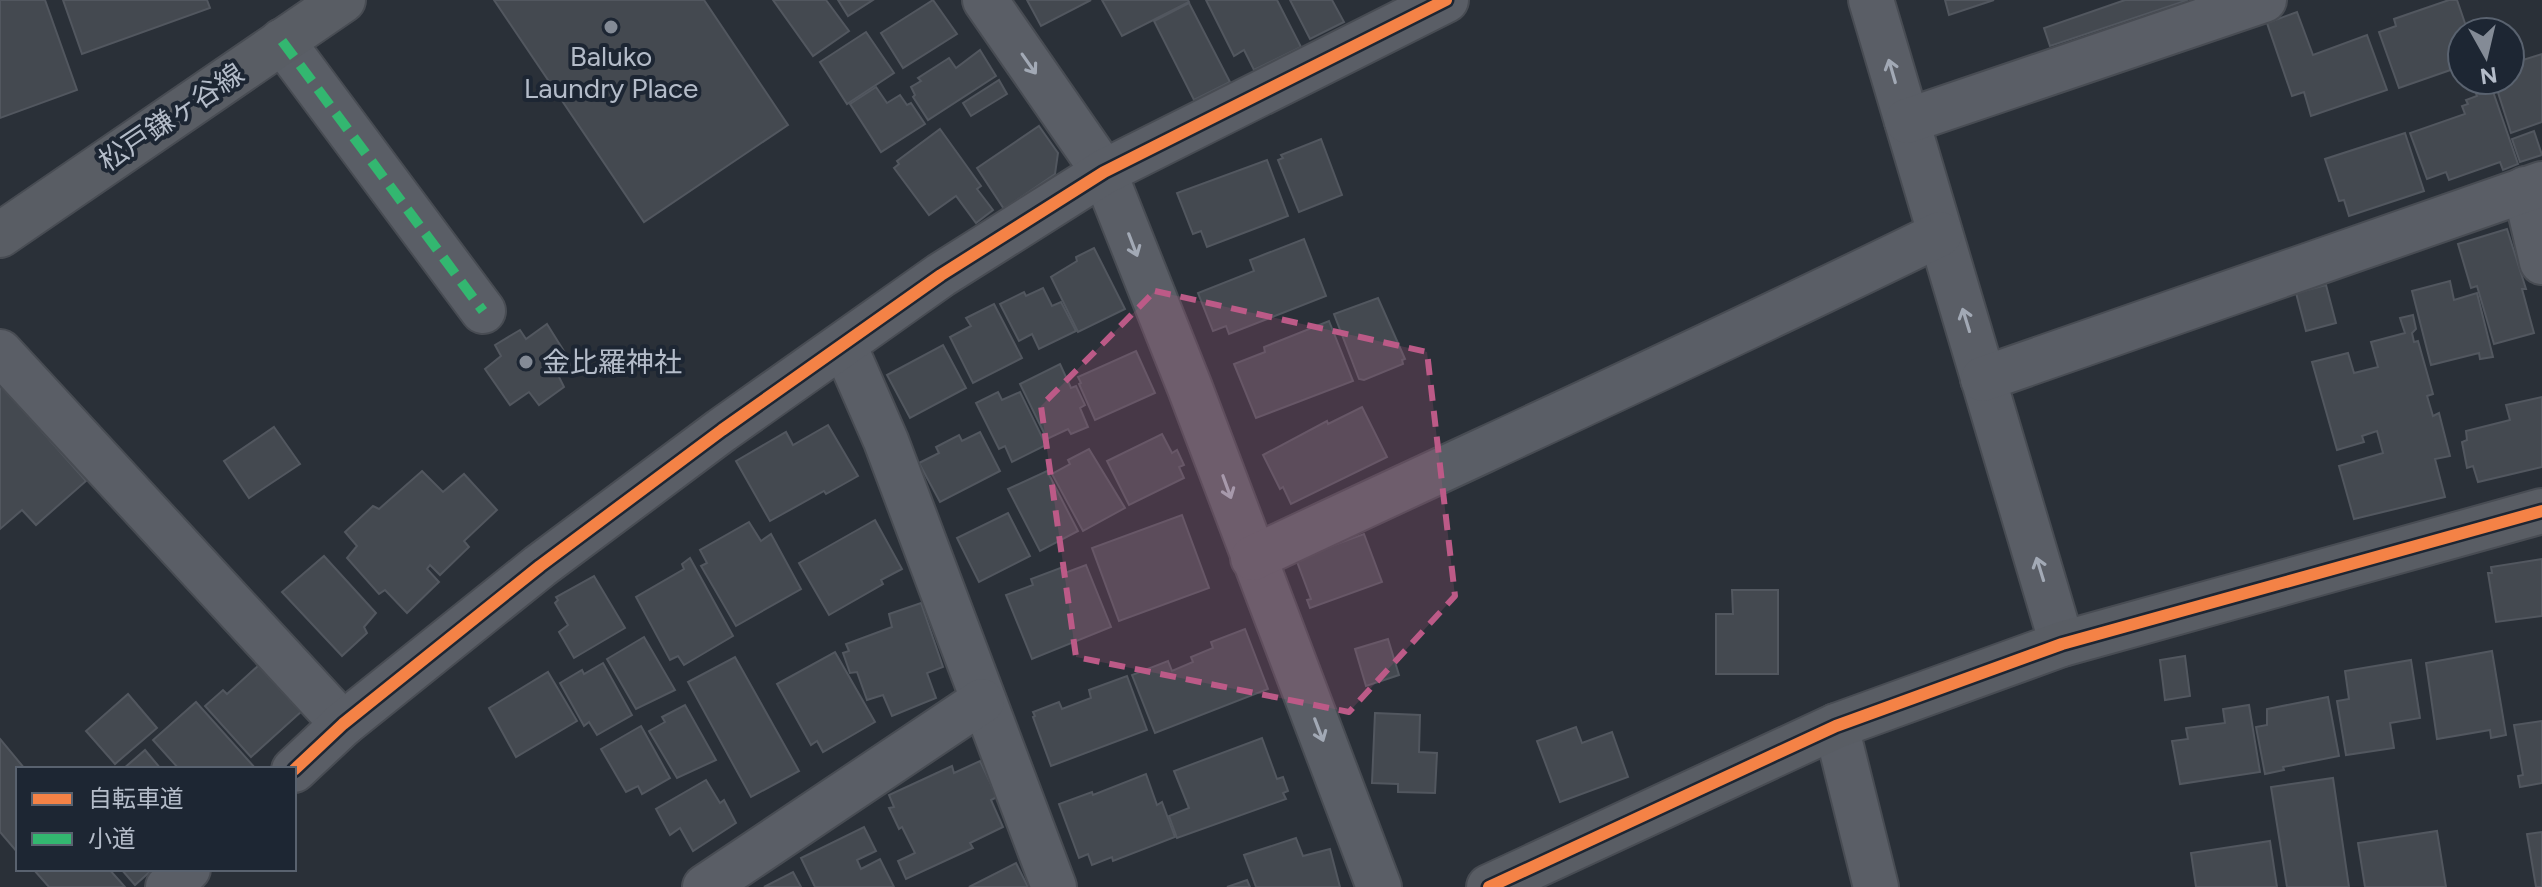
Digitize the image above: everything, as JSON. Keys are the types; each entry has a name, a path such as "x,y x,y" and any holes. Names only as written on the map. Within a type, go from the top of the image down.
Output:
{"street":[{"name":"松戸鎌ヶ谷線","path":"0,235 343,0"},
{"path":"985,0 1104,172 1379,887"},
{"path":"296,768 343,724 540,566 722,430 941,275 1104,172 1446,0"},
{"path":"1871,0 2062,644"},
{"path":"1907,121 2264,0"},
{"path":"282,41 483,311"},
{"path":"1983,379 2534,186 2542,262"},
{"path":"1253,558 1638,377 1719,343 1940,234"},
{"path":"844,345 886,441 1054,887"},
{"path":"0,352 343,724"},
{"path":"1489,887 1836,726 2062,644 2542,511"},
{"path":"705,887 982,701"},
{"path":"1836,726 1876,887"},
{"path":"168,887 186,871"}],"highlighted area":[{"path":"1155,291 1427,352 1455,596 1349,712 1076,657 1041,406"}],"building":[{"path":"0,0 45,0 77,90 0,118"},
{"path":"63,0 207,0 210,8 82,54"},
{"path":"494,0 704,0 788,125 644,222"},
{"path":"773,0 826,0 849,31 813,56"},
{"path":"838,0 873,0 848,16"},
{"path":"933,0 957,34 903,68 881,33"},
{"path":"1027,0 1091,0 1041,26"},
{"path":"1102,0 1188,0 1189,2 1122,36"},
{"path":"1206,0 1277,0 1301,47 1254,70 1244,50 1234,56"},
{"path":"1290,0 1332,0 1344,22 1310,39"},
{"path":"1945,0 1994,0 1949,15"},
{"path":"2125,0 2188,0 2050,46 2044,28"},
{"path":"2457,0 2462,16 2446,16 2446,72 2399,88 2379,32 2396,26 2394,19"},
{"path":"1189,3 1230,82 1194,100 1154,21"},
{"path":"2297,12 2313,55 2367,35 2387,90 2311,116 2304,92 2292,96 2267,23"},
{"path":"866,32 894,73 847,104 820,62"},
{"path":"980,50 996,76 928,120 913,97 911,87 921,81 918,78 949,58 956,68"},
{"path":"2542,54 2542,122 2511,133 2499,96 2526,96 2526,59"},
{"path":"999,80 1007,94 971,116 963,103"},
{"path":"876,87 887,103 900,95 907,105 911,103 925,124 881,152 850,104"},
{"path":"2477,96 2495,96 2518,164 2503,170 2500,162 2449,180 2446,172 2427,179 2410,133 2465,114 2462,106 2468,104 2466,100"},
{"path":"1039,126 1058,153 1055,174 1004,209 977,168"},
{"path":"940,129 981,186 977,189 993,210 976,223 956,196 929,215 894,168 899,164 897,161"},
{"path":"2534,131 2542,155 2520,162 2512,139"},
{"path":"2405,133 2424,191 2349,216 2344,200 2339,201 2325,159"},
{"path":"1321,139 1342,195 1299,212 1278,160 1283,158 1281,155"},
{"path":"1267,160 1288,216 1207,247 1201,231 1193,234 1177,193"},
{"path":"2507,229 2526,289 2522,289 2534,333 2494,344 2477,286 2471,288 2458,244"},
{"path":"1304,239 1326,296 1229,334 1226,326 1213,331 1198,293 1254,271 1250,260"},
{"path":"1094,248 1125,309 1078,332 1051,277 1077,261 1076,257"},
{"path":"2450,281 2454,300 2477,293 2493,357 2480,359 2479,353 2431,365 2412,291"},
{"path":"2326,285 2336,323 2306,331 2296,293"},
{"path":"1043,288 1052,306 1061,302 1076,331 1039,349 1032,334 1019,341 1000,304 1024,292 1026,296"},
{"path":"1378,298 1405,359 1402,360 1403,364 1364,380 1359,379 1334,314"},
{"path":"994,304 1022,358 973,383 950,337 971,326 966,318"},
{"path":"2413,315 2416,329 2412,333 2414,342 2418,341 2433,394 2427,396 2433,416 2439,413 2450,456 2435,459 2445,497 2354,519 2339,466 2383,453 2377,431 2362,436 2364,442 2337,450 2312,362 2348,353 2354,373 2378,367 2371,342 2405,333 2400,318"},
{"path":"1329,321 1353,381 1256,418 1234,364 1265,352 1264,347"},
{"path":"547,324 572,364 557,373 564,387 539,405 529,392 510,405 485,369 501,356 495,345 520,330 526,339"},
{"path":"943,345 966,388 910,418 887,375"},
{"path":"1136,351 1155,393 1095,420 1078,377"},
{"path":"1060,364 1071,388 1076,386 1085,405 1080,408 1088,427 1071,434 1068,429 1047,439 1020,384"},
{"path":"0,384 86,481 36,525 22,510 0,529"},
{"path":"998,392 1002,400 1020,392 1046,445 1012,462 1005,446 999,449 976,403"},
{"path":"2542,397 2542,467 2478,482 2473,466 2467,468 2462,442 2467,440 2466,431 2510,420 2506,405"},
{"path":"1362,407 1387,457 1291,504 1263,455 1327,421 1328,424"},
{"path":"828,425 858,476 770,521 736,461 786,432 793,445"},
{"path":"274,427 300,464 249,498 224,461"},
{"path":"980,432 1000,471 940,502 919,463 939,453 936,447 959,435 962,441"},
{"path":"1162,434 1172,453 1177,450 1184,465 1179,467 1184,478 1129,505 1107,461"},
{"path":"1089,449 1125,508 1083,531 1052,474 1070,464 1068,460"},
{"path":"422,471 443,492 464,474 497,510 464,541 469,547 440,575 430,565 427,569 439,582 407,613 385,590 379,594 347,558 357,546 345,532 373,506 379,509"},
{"path":"1047,471 1078,531 1040,551 1008,489"},
{"path":"1008,513 1030,556 979,582 957,538"},
{"path":"1182,515 1209,588 1119,621 1092,548"},
{"path":"875,520 902,569 881,580 883,584 829,615 799,563"},
{"path":"749,522 761,541 771,534 801,589 736,626 701,566 707,563 700,550"},
{"path":"1364,534 1382,582 1310,608 1307,600 1311,599 1296,559"},
{"path":"324,556 376,613 364,627 367,633 342,656 282,592"},
{"path":"690,558 733,636 684,665 678,656 670,660 636,597 684,569 682,564"},
{"path":"2542,559 2542,616 2496,622 2488,573 2492,573 2491,567"},
{"path":"1086,565 1111,627 1032,659 1006,595 1033,585 1031,579 1063,567 1065,573"},
{"path":"594,576 625,628 574,658 559,632 568,625 555,603 558,600 556,597"},
{"path":"1732,590 1778,590 1778,674 1716,674 1716,614 1733,614"},
{"path":"921,603 943,667 927,673 936,698 892,716 883,695 867,700 857,672 850,673 843,653 849,651 846,644 892,627 889,614"},
{"path":"1245,629 1268,689 1155,733 1132,675 1168,661 1172,671 1193,662 1191,657 1213,648 1211,642"},
{"path":"644,637 675,690 636,709 607,659"},
{"path":"1388,639 1399,675 1366,686 1355,649"},
{"path":"2492,651 2506,735 2491,738 2490,730 2437,739 2426,663"},
{"path":"835,652 875,722 823,752 817,741 811,745 777,684"},
{"path":"2185,656 2190,696 2165,700 2160,660"},
{"path":"735,657 799,771 751,797 688,682"},
{"path":"2411,660 2420,718 2390,723 2394,748 2346,755 2337,701 2349,699 2345,671"},
{"path":"603,663 632,715 597,735 589,722 584,726 560,683 582,670 584,674"},
{"path":"259,665 302,711 251,757 205,706 223,690 227,694"},
{"path":"548,672 577,721 516,757 489,708"},
{"path":"1127,676 1147,730 1051,766 1033,712 1059,702 1062,709 1091,698 1089,690"},
{"path":"128,694 157,728 115,764 86,731"},
{"path":"2328,697 2339,756 2283,767 2284,770 2265,774 2256,727 2267,725 2267,709"},
{"path":"196,702 254,767 177,767 153,740"},
{"path":"685,705 716,760 677,778 649,731 665,722 662,717"},
{"path":"2249,705 2260,772 2180,784 2172,741 2188,739 2186,728 2225,723 2223,709"},
{"path":"1375,713 1420,715 1419,752 1437,753 1435,793 1398,792 1398,784 1372,783"},
{"path":"2542,721 2542,783 2520,787 2518,776 2523,775 2514,725"},
{"path":"641,726 670,778 642,794 638,786 626,792 601,749"},
{"path":"1576,727 1582,743 1612,732 1628,777 1560,802 1537,741"},
{"path":"1262,738 1277,779 1283,777 1288,791 1283,793 1286,799 1177,838 1169,816 1189,808 1174,771"},
{"path":"0,739 23,767 16,767 16,851 0,832"},
{"path":"145,750 159,767 125,767"},
{"path":"980,761 997,797 991,800 1003,827 970,843 973,848 906,879 898,861 915,853 889,808 894,807 889,795 952,766 954,773"},
{"path":"1146,774 1157,805 1162,802 1175,837 1113,861 1112,857 1092,865 1088,854 1079,858 1059,804 1092,792 1093,795"},
{"path":"2333,778 2349,887 2287,887 2271,787"},
{"path":"706,780 720,803 724,800 736,823 693,851 680,828 670,835 656,809"},
{"path":"864,827 876,851 857,860 861,869 880,859 894,887 815,887 801,858"},
{"path":"2437,831 2446,887 2365,887 2358,843"},
{"path":"2542,832 2542,887 2536,887 2527,834"},
{"path":"1296,838 1303,856 1330,849 1340,887 1256,887 1244,855"},
{"path":"2270,841 2277,887 2196,887 2191,853"},
{"path":"1016,863 1028,887 969,887"},
{"path":"35,871 111,871 125,887 49,887"},
{"path":"123,871 151,871 135,885"},
{"path":"793,872 801,887 764,887"},
{"path":"1247,880 1250,887 1227,887"}],"marked path":[{"path":"282,41 483,311"}],"cycle path":[{"path":"296,768 343,724 540,566 722,430 941,275 1104,172 1446,0"},
{"path":"1489,887 1836,726 2062,644 2542,511"}],"place":[{"name":"Baluko Laundry Place","path":"611,27"},
{"name":"金比羅神社","path":"526,362"}]}
